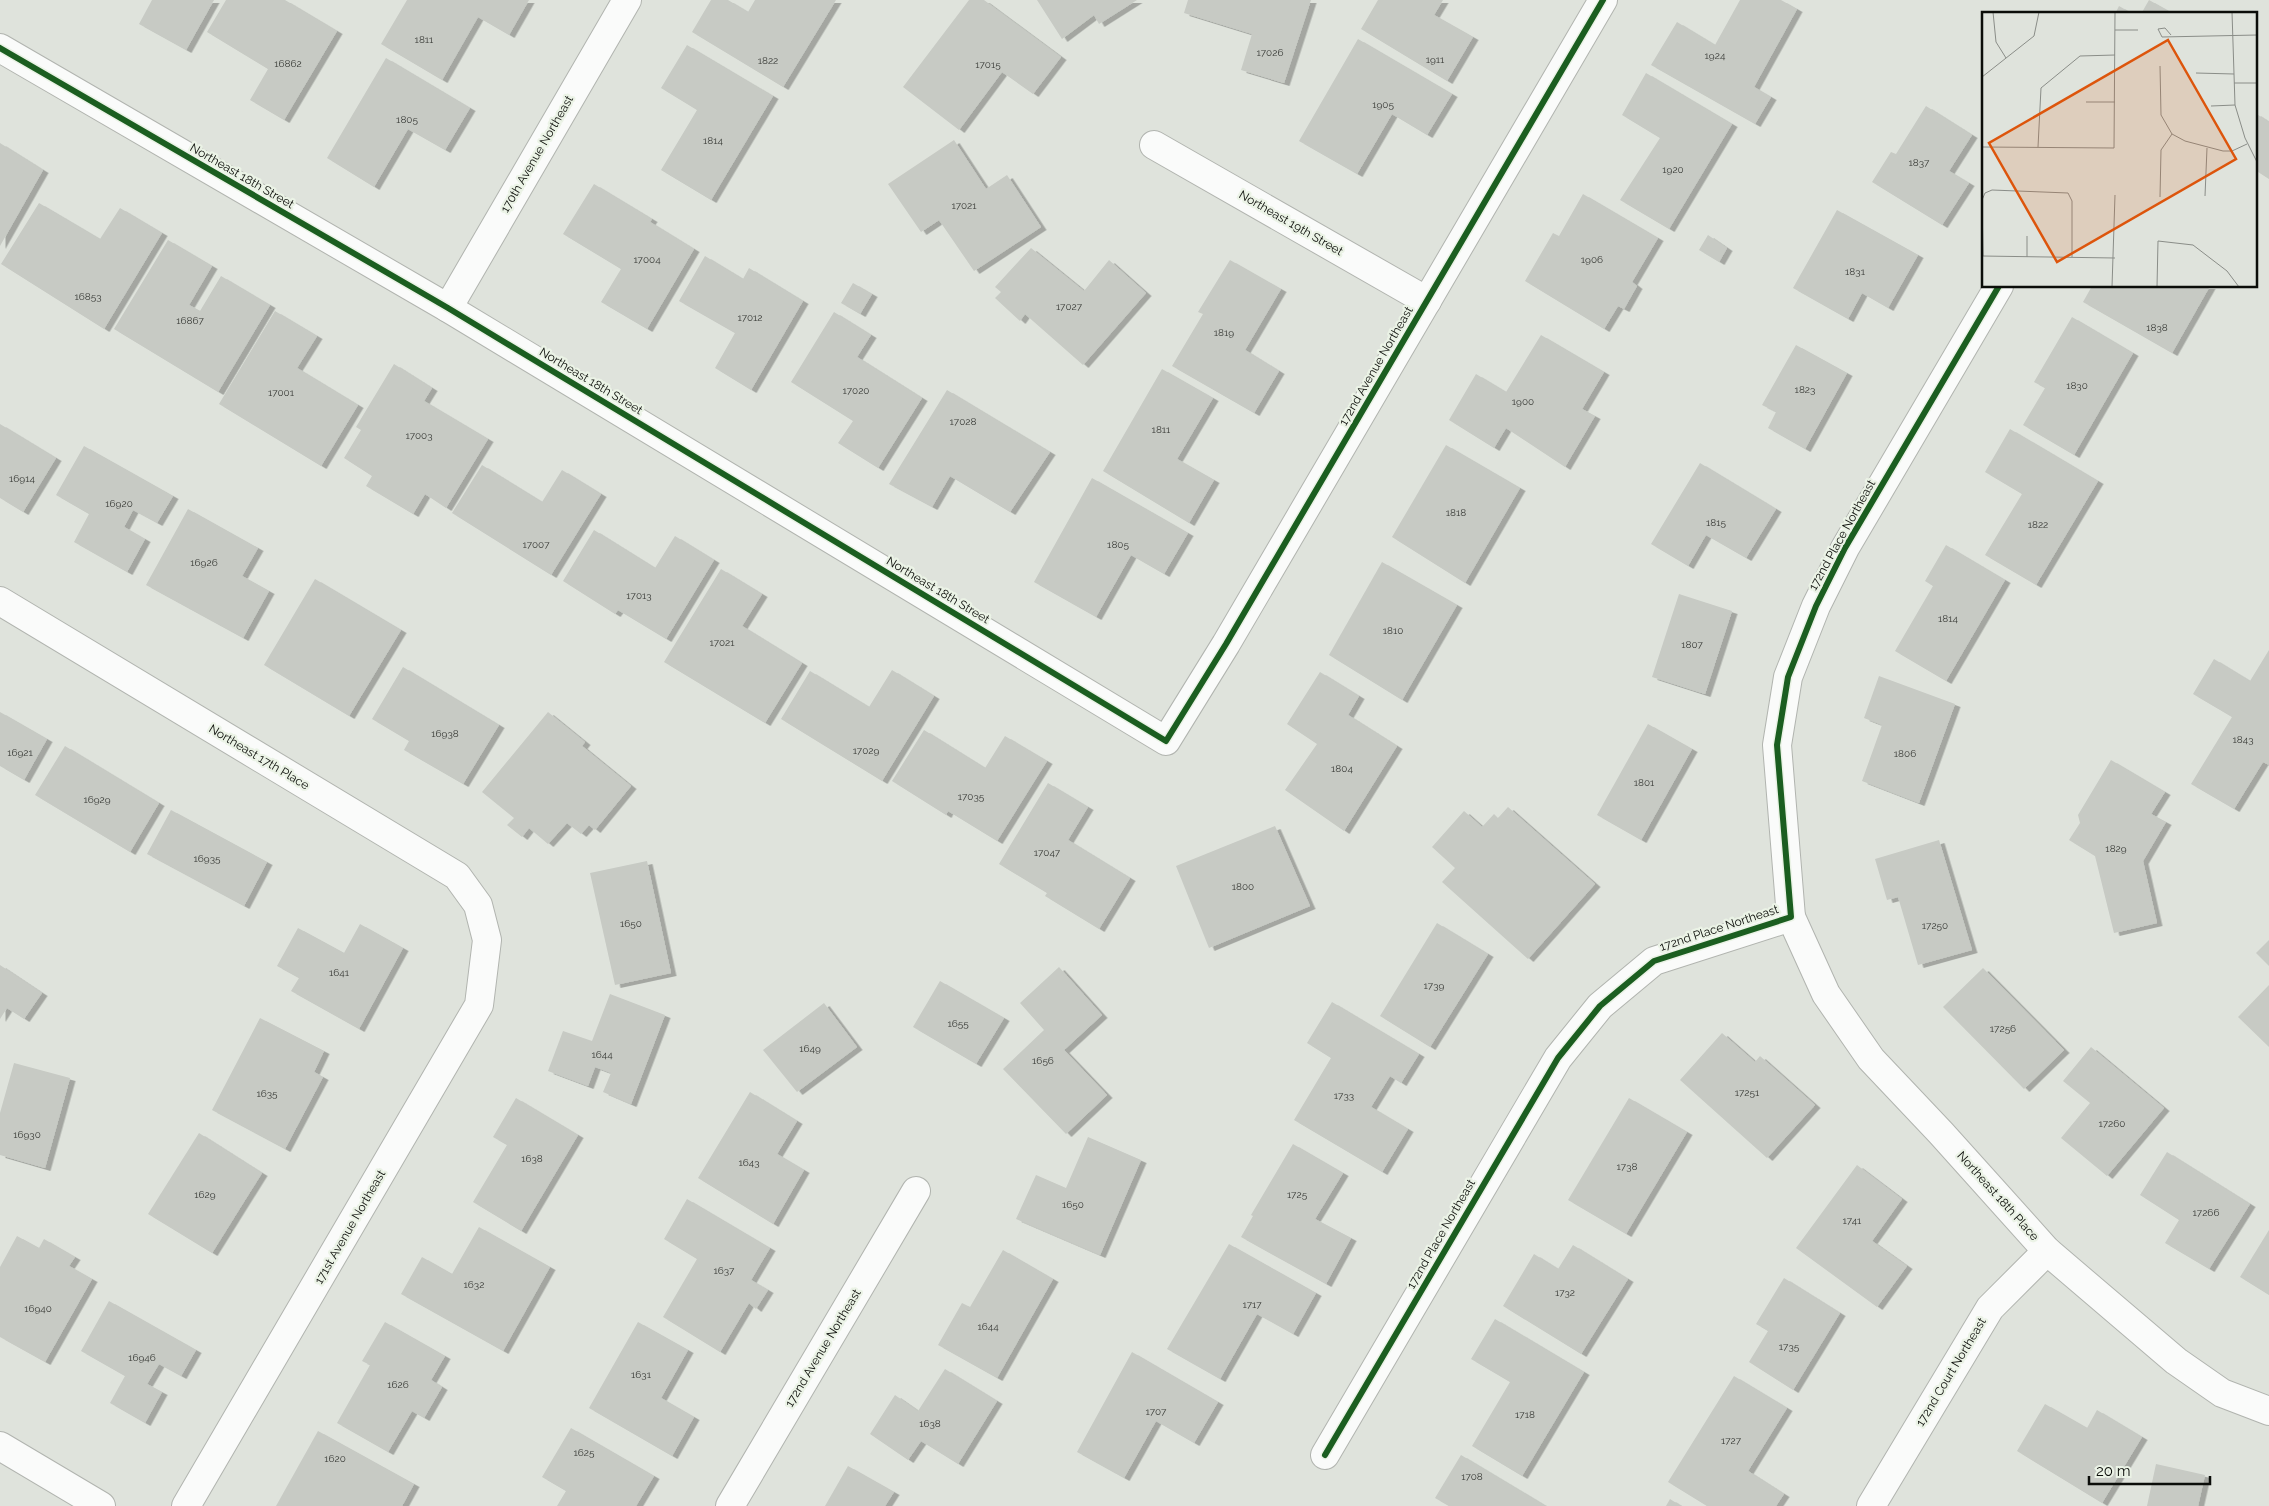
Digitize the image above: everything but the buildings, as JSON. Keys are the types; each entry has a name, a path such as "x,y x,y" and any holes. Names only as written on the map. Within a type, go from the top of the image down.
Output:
{"street":[{"name":"170th Avenue Northeast","path":"448,308 627,0"},
{"name":"172nd Avenue Northeast","path":"1166,741 1226,644 1603,0"},
{"name":"Northeast 18th Street","path":"0,48 448,308 1166,741"},
{"name":"Northeast 19th Street","path":"1154,145 1427,301"},
{"name":"172nd Place Northeast","path":"1325,1455 1558,1058 1600,1006 1654,961 1792,917 1777,745 1788,677 1816,606 1845,548 1998,288"},
{"name":"Northeast 17th Place","path":"0,601 457,876 478,905 487,940"},
{"name":"Northeast 18th Place","path":"1792,917 1826,994 1870,1059 1941,1133 2047,1250 2176,1361 2222,1394 2269,1411"},
{"name":"171st Avenue Northeast","path":"186,1506 479,1005 487,940"},
{"name":"172nd Avenue Northeast","path":"730,1506 916,1191"},
{"name":"172nd Court Northeast","path":"1871,1506 1990,1308 2047,1250"},
{"path":"0,1446 101,1506"}],"cycle path":[{"path":"0,48 448,308 1166,741 1226,644 1603,0"},
{"path":"1325,1455 1558,1058 1600,1006 1654,961 1791,917 1777,745 1788,677 1816,606 1845,548 1998,288"}]}
